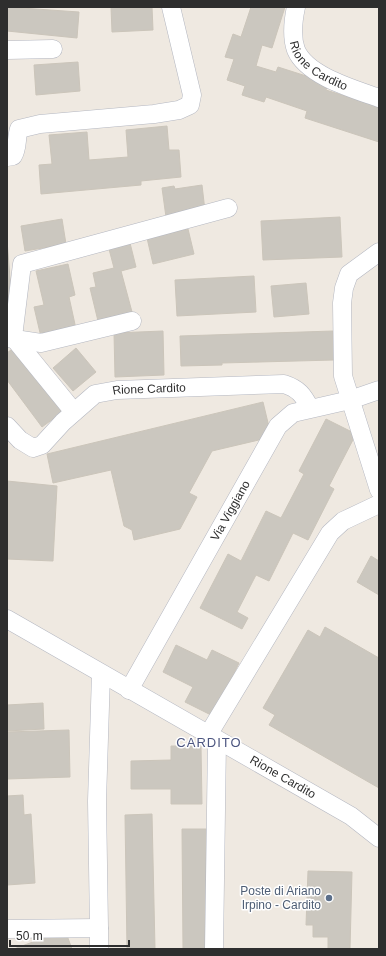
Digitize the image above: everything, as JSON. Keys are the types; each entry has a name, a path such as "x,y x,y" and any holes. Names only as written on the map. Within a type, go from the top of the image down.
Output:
{"street":[{"path":"7,157 13,156 19,129 25,127 40,124 154,114 179,110 190,105 192,95 170,7"},
{"name":"Rione Cardito","path":"296,7 292,32 296,50 310,68 344,85 379,98"},
{"path":"7,50 53,49"},
{"path":"10,338 22,264 228,208"},
{"path":"379,252 349,274 344,288 343,376 379,490"},
{"path":"10,338 41,343 132,321"},
{"path":"10,338 74,412"},
{"name":"Rione Cardito","path":"7,426 20,440 33,448 42,444 74,412 95,394 118,390 284,384 295,388 302,393 310,408"},
{"name":"Via Viggiano","path":"129,690 278,426 293,413 350,400 379,390"},
{"path":"214,949 213,738 330,533 343,521 379,504"},
{"name":"Rione Cardito","path":"7,619 351,816 379,838"},
{"path":"99,949 97,801 101,674"},
{"path":"7,929 99,928"}],"building":[{"path":"7,7 79,12 77,38 7,31"},
{"path":"111,7 152,7 153,30 112,32"},
{"path":"251,7 285,7 272,48 262,45 256,66 276,72 278,67 328,83 326,90 379,107 379,142 305,118 307,111 266,97 264,102 242,95 245,86 227,80 234,59 225,57 233,34 241,37"},
{"path":"78,62 80,91 36,95 34,65"},
{"path":"167,126 169,150 179,150 181,177 141,181 141,185 41,194 39,165 52,164 49,135 87,132 89,160 128,157 126,130"},
{"path":"202,185 205,211 166,217 162,188 174,186 175,189"},
{"path":"340,217 342,257 263,260 261,221"},
{"path":"62,219 66,244 25,251 21,226"},
{"path":"188,229 194,254 153,264 147,238"},
{"path":"7,240 14,329 7,329"},
{"path":"130,243 136,267 121,271 132,312 98,321 90,288 96,287 93,273 114,268 109,249"},
{"path":"68,264 75,295 69,297 76,329 41,337 34,307 44,305 36,271"},
{"path":"254,276 256,312 177,316 175,280"},
{"path":"306,283 309,314 274,317 271,286"},
{"path":"163,331 164,375 115,377 114,333"},
{"path":"333,331 334,360 222,363 222,365 181,366 180,336"},
{"path":"16,346 65,410 42,427 7,380 7,353"},
{"path":"76,348 96,372 73,391 53,368"},
{"path":"263,402 269,427 263,439 212,451 189,493 197,497 180,529 134,540 132,530 124,526 111,470 53,483 47,454"},
{"path":"326,419 356,434 329,486 334,489 308,540 293,533 269,581 256,575 237,612 248,618 242,629 200,608 228,554 241,561 266,511 281,518 304,474 299,471"},
{"path":"7,481 57,486 53,561 7,559"},
{"path":"371,556 379,561 379,595 357,582"},
{"path":"325,627 379,658 379,788 269,725 275,715 263,708 308,630 320,637"},
{"path":"176,645 207,660 212,650 239,663 213,716 185,702 193,687 163,672"},
{"path":"43,703 44,729 7,731 7,705"},
{"path":"69,730 70,777 7,779 7,732"},
{"path":"171,746 201,746 202,804 171,804 171,789 131,789 131,761 171,760"},
{"path":"23,795 24,815 31,814 35,883 7,885 7,796"},
{"path":"152,814 155,949 127,949 125,815"},
{"path":"182,829 209,829 209,949 183,949"},
{"name":"Poste di Ariano Irpino - Cardito","path":"308,871 352,872 350,949 328,949 328,937 313,937 313,925 306,925"},
{"path":"65,930 72,949 14,949"}],"place":[{"name":"Poste di Ariano Irpino - Cardito","path":"329,898"}],"district":[{"name":"CARDITO","path":"209,742"}]}
